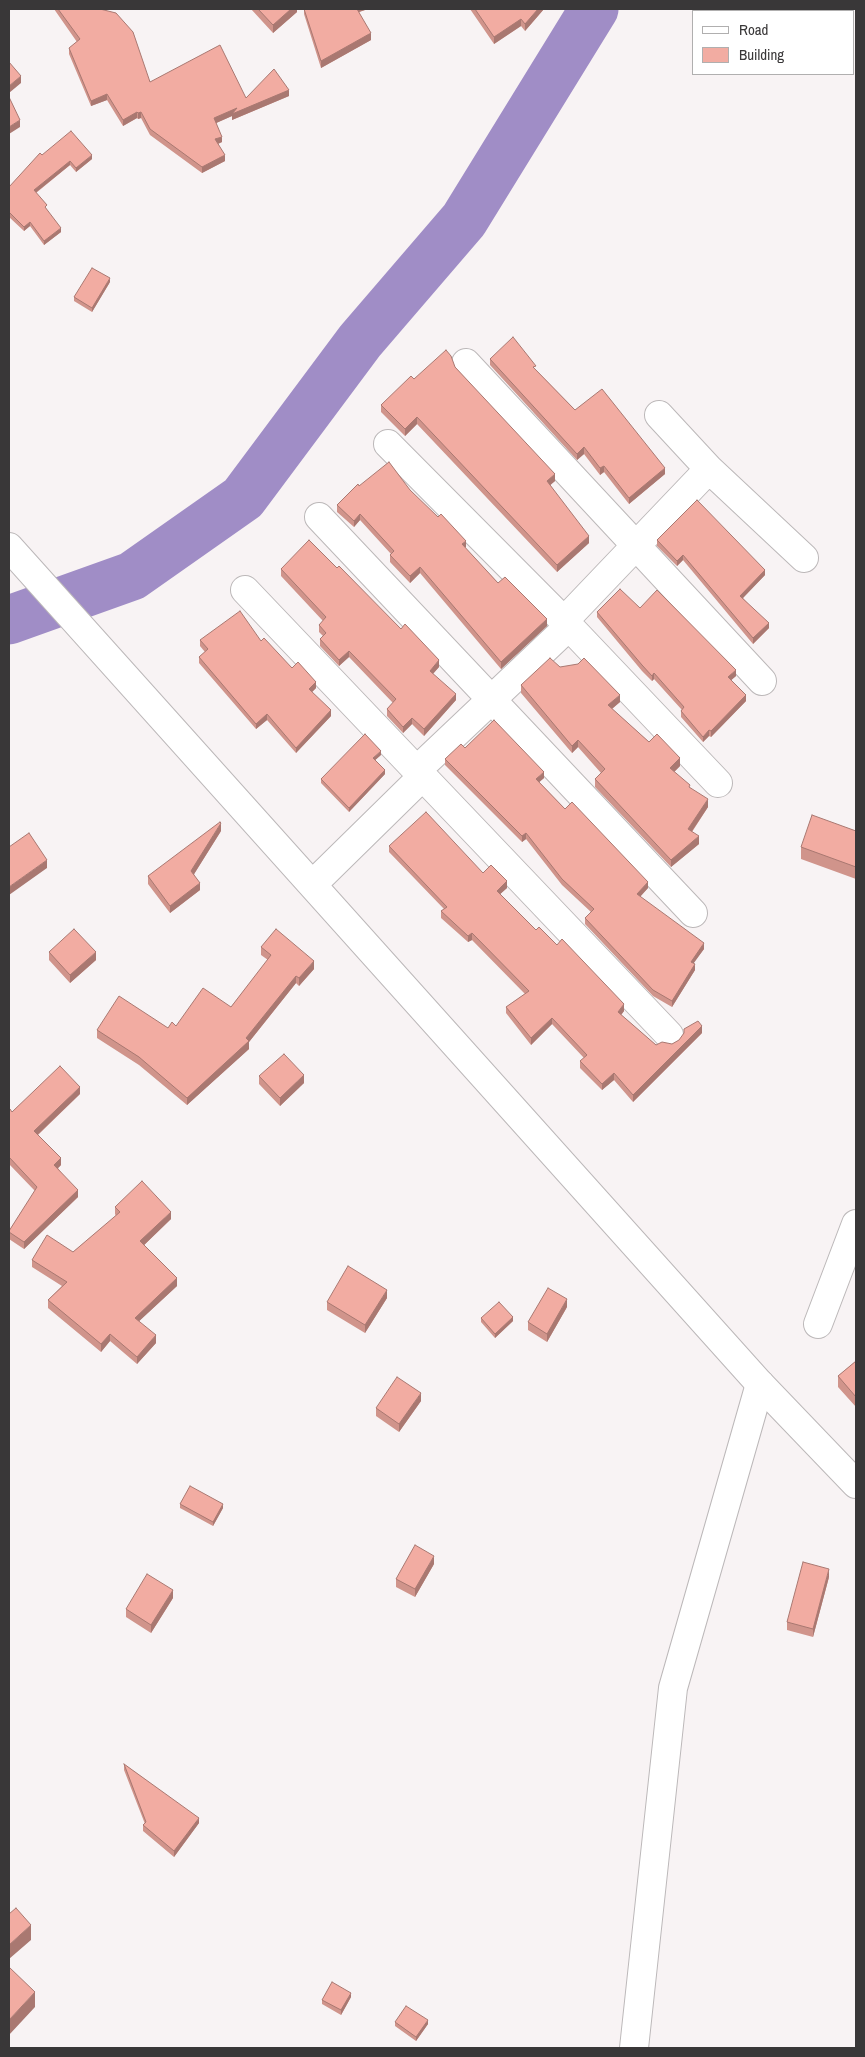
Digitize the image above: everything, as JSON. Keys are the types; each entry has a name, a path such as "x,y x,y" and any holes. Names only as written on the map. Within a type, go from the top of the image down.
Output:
{"street":[{"path":"466,363 762,682"},
{"path":"659,415 708,470 804,558"},
{"path":"388,444 566,624 718,783"},
{"path":"313,884 566,624 635,545 708,470"},
{"path":"319,517 693,913"},
{"path":"9,547 760,1384 856,1484"},
{"path":"246,590 669,1035"},
{"path":"818,1324 856,1224"},
{"path":"634,2048 673,1688 760,1384"}],"building":[{"path":"58,9 100,9 116,13 133,32 150,82 220,45 246,98 274,69 289,90 232,114 237,108 214,118 222,137 215,139 225,155 202,167 150,129 141,112 137,112 123,120 107,94 91,101 69,48 80,39"},
{"path":"258,9 291,9 273,25"},
{"path":"304,9 357,9 371,33 321,61"},
{"path":"475,9 538,9 525,24 521,19 494,37"},
{"path":"9,62 21,76 9,86"},
{"path":"9,97 20,120 9,127"},
{"path":"71,131 92,155 76,168 70,161 34,190 47,205 45,207 61,228 44,241 30,222 24,227 9,212 9,187 40,153 42,155"},
{"path":"92,268 110,278 92,308 74,297"},
{"path":"513,337 536,366 533,367 575,410 602,389 665,468 629,498 604,466 600,468 584,447 577,454 490,359"},
{"path":"446,350 451,356 455,367 555,474 547,481 589,536 557,565 417,417 405,429 381,405 411,376 414,379"},
{"path":"389,462 410,490 438,517 441,514 466,541 462,544 498,583 505,577 547,619 501,662 420,567 410,576 390,555 394,551 360,514 354,521 337,505 358,484 359,486"},
{"path":"697,500 765,570 740,596 769,623 753,638 683,555 677,561 657,540"},
{"path":"309,540 337,568 339,566 401,629 405,624 439,660 430,671 456,694 424,729 412,718 403,727 387,709 396,699 349,651 339,660 320,639 326,633 319,625 326,617 281,569"},
{"path":"620,589 640,608 657,590 736,670 728,677 746,695 703,737 681,711 684,707 654,673 652,676 597,612"},
{"path":"240,611 261,641 264,638 292,668 298,662 316,682 309,689 331,710 296,748 267,714 256,724 199,657 208,649 200,640"},
{"path":"550,658 560,667 578,664 584,658 620,695 608,705 649,742 657,734 680,758 670,768 690,785 689,787 708,799 688,829 699,836 671,860 595,779 605,769 578,740 572,746 521,685"},
{"path":"494,720 544,772 536,779 565,809 572,802 648,882 637,894 704,943 691,962 695,964 672,1001 653,990 585,918 594,909 562,879 526,833 522,836 445,759 461,744 465,748"},
{"path":"365,734 381,751 373,758 385,770 349,808 321,779"},
{"path":"426,812 483,873 491,865 507,881 497,891 536,930 539,927 557,945 562,939 624,1004 618,1012 656,1045 662,1042 672,1044 679,1040 684,1033 684,1029 698,1021 702,1026 633,1095 614,1073 602,1084 580,1061 587,1055 552,1018 531,1038 506,1007 529,991 472,933 468,936 441,911 447,907 389,846"},
{"path":"812,815 856,831 856,867 801,847"},
{"path":"220,822 191,871 200,883 170,906 148,876"},
{"path":"29,833 47,860 9,887 9,847"},
{"path":"74,929 96,952 70,975 49,952"},
{"path":"276,929 314,961 299,978 296,976 246,1038 249,1041 187,1098 139,1057 97,1030 119,996 168,1028 172,1022 176,1026 203,988 231,1007 271,955 261,947"},
{"path":"284,1054 304,1075 280,1098 259,1076"},
{"path":"60,1066 80,1087 34,1131 61,1158 54,1165 78,1190 24,1242 9,1231 37,1187 9,1157 9,1110 12,1112"},
{"path":"142,1181 171,1212 140,1241 177,1278 135,1318 156,1335 137,1357 110,1334 101,1344 48,1300 67,1282 32,1260 47,1235 73,1252 120,1212 115,1207"},
{"path":"348,1266 387,1290 365,1325 327,1302"},
{"path":"548,1288 567,1299 547,1334 528,1322"},
{"path":"499,1302 513,1317 495,1334 481,1318"},
{"path":"856,1361 856,1397 838,1376"},
{"path":"397,1377 421,1393 399,1424 376,1408"},
{"path":"190,1486 223,1504 213,1522 180,1504"},
{"path":"415,1545 434,1556 415,1589 396,1579"},
{"path":"803,1562 829,1569 813,1629 787,1622"},
{"path":"147,1574 173,1590 151,1625 126,1609"},
{"path":"124,1764 199,1818 174,1851 143,1825 146,1822"},
{"path":"16,1908 31,1925 9,1945 9,1914"},
{"path":"9,1967 35,1992 9,2020"},
{"path":"332,1982 351,1993 341,2010 322,2000"},
{"path":"406,2006 428,2020 416,2037 395,2022"}],"waterway":[{"path":"9,620 132,576 243,498 360,341 464,220 594,9"}]}
